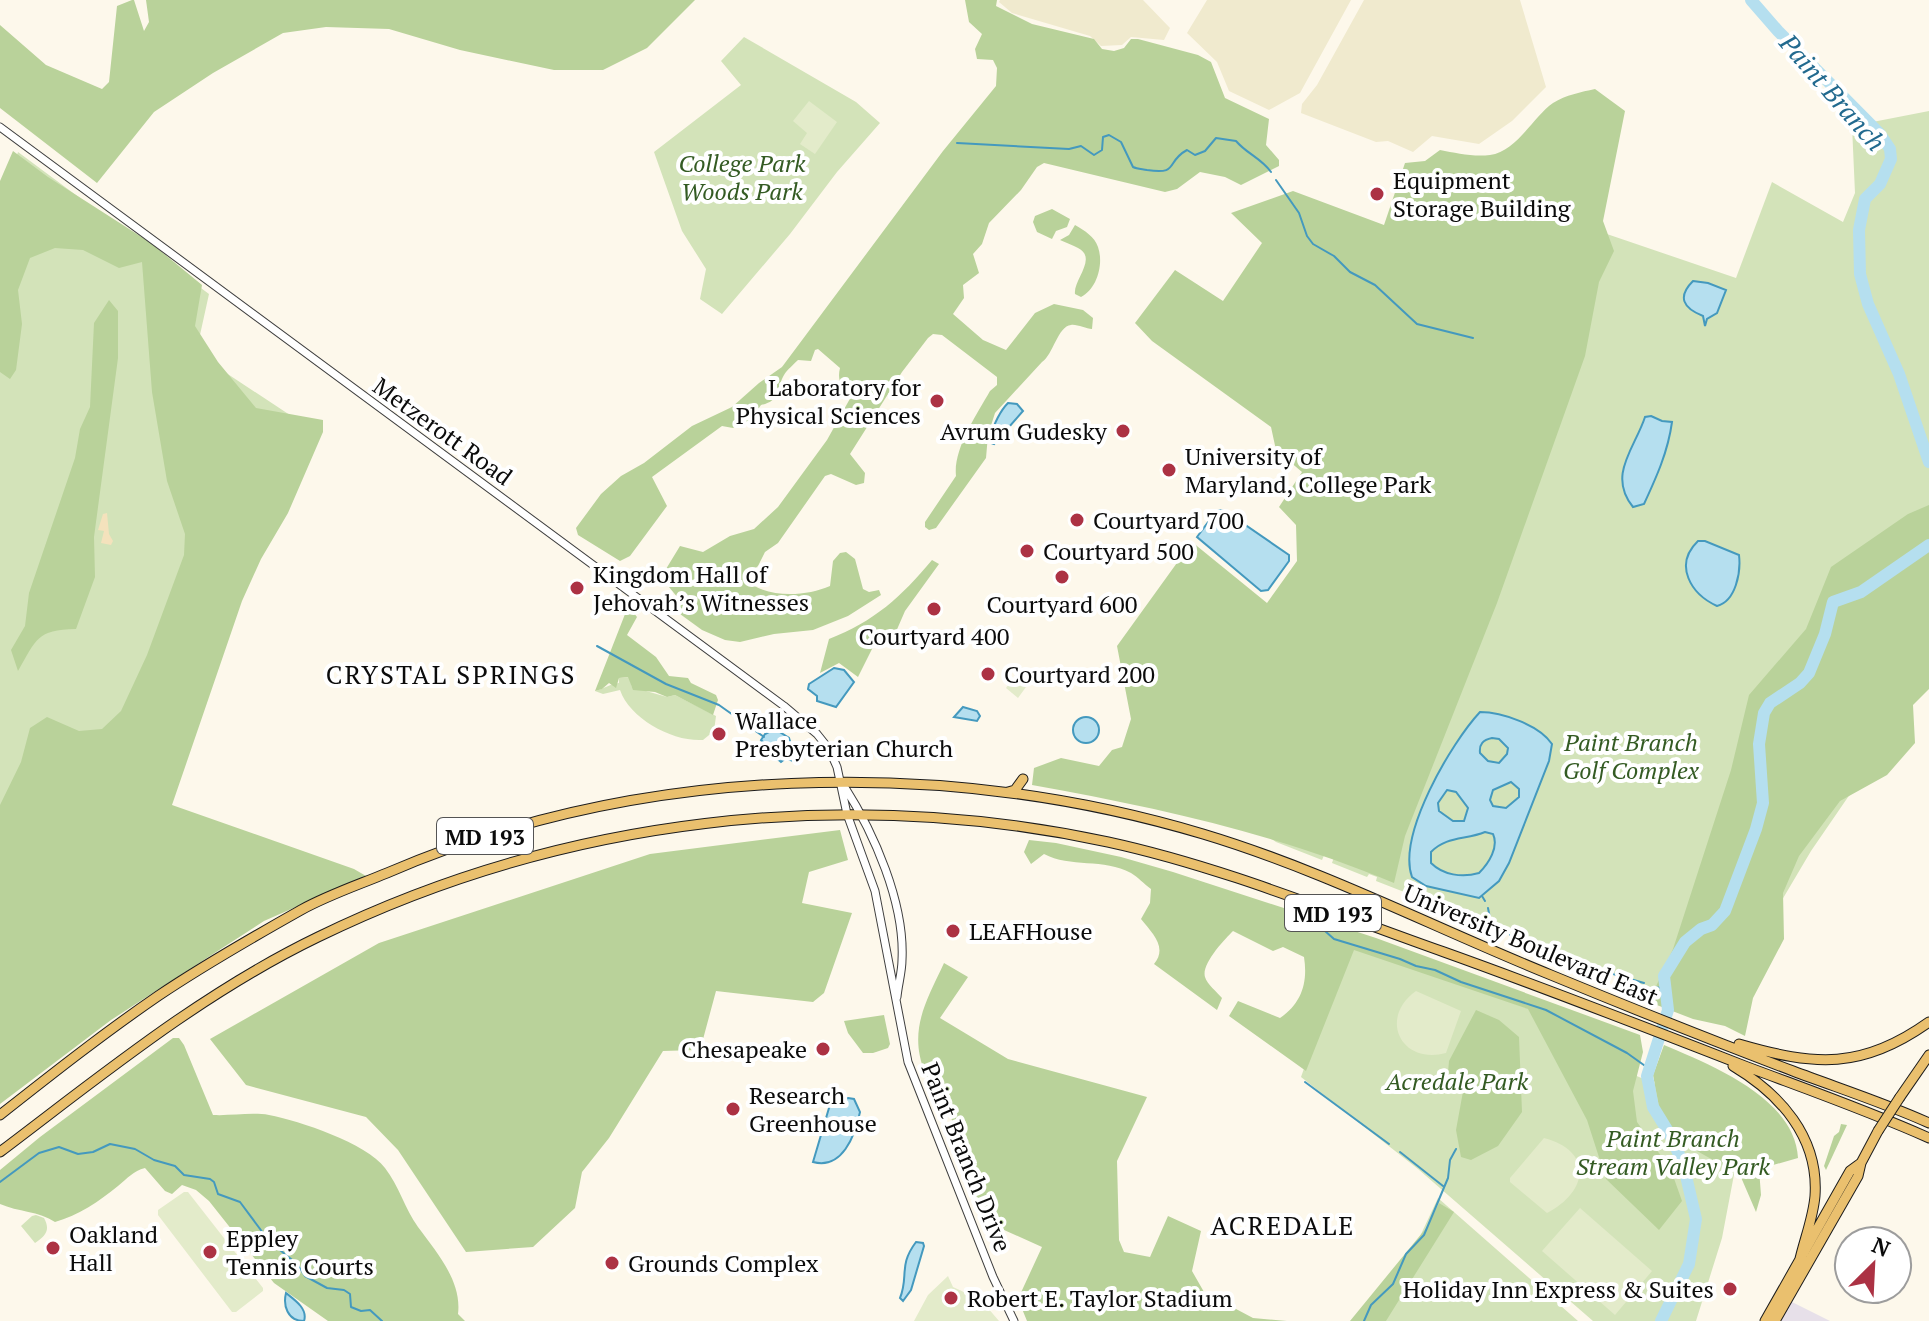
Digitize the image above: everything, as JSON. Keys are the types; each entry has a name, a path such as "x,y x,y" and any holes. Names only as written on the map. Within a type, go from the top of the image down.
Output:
{"main road":[{"path":"1008,792 1015,790 1023,779"},
{"name":"University Boulevard East","path":"0,1115 124,1020 208,964 315,903 410,863 478,838 620,804 730,789 842,783 925,784 1069,801 1174,826 1239,846 1682,1028 1929,1120"},
{"name":"University Boulevard East","path":"0,1152 213,996 316,938 426,890 517,861 629,835 727,820 847,814 1015,827 1106,842 1164,856 1276,892 1643,1025 1929,1138"},
{"path":"1682,1028 1784,1057 1828,1061 1854,1058 1883,1049 1929,1022"},
{"path":"1713,1053 1770,1092 1789,1113 1807,1145 1815,1192 1811,1221 1799,1263"},
{"path":"1775,1321 1858,1176 1861,1163 1878,1131 1928,1056"},
{"path":"1765,1321 1850,1171 1861,1163"}],"street":[{"name":"Metzerott Road","path":"0,127 784,706 823,741 833,755 842,783"},
{"name":"Paint Branch Drive","path":"842,783 862,814 882,861 898,914 902,959 896,1003"},
{"name":"Paint Branch Drive","path":"842,783 847,814 875,891 910,1068 1014,1321"}],"shaded area":[{"path":"1000,0 1143,0 1170,28 1164,40 1131,37 1122,45 1101,46 1090,36 1012,13"},
{"path":"1207,0 1351,0 1300,93 1269,110 1229,91 1217,62 1187,33"},
{"path":"1364,0 1520,0 1546,87 1512,121 1479,144 1432,136 1413,152 1388,141 1376,142 1301,113 1302,104 1317,85"},
{"path":"1790,1301 1830,1321 1779,1321"}],"green space":[{"path":"132,0 144,31 149,22 146,0 695,0 647,48 603,70 554,70 460,50 389,29 326,27 283,33 213,73 154,112 97,183 0,108 0,25 46,65 102,89 109,82 117,6"},
{"path":"965,0 997,0 996,6 1032,24 1094,39 1102,49 1114,51 1124,48 1131,39 1138,39 1198,55 1211,62 1225,98 1269,119 1266,145 1279,160 1279,166 1241,185 1225,177 1200,172 1177,189 1165,192 1044,163 1037,167 1021,190 989,223 982,244 973,254 979,273 963,285 964,298 953,314 983,340 1006,350 1035,313 1054,304 1083,310 1093,318 1092,329 1073,325 1066,327 1046,358 995,413 988,435 986,458 936,528 929,530 925,522 956,476 962,443 990,391 997,385 997,377 942,335 933,334 928,338 902,372 850,454 865,473 864,483 856,485 831,474 825,476 778,543 765,552 758,566 744,578 752,585 773,593 797,594 820,590 830,586 833,561 840,553 846,552 855,559 863,589 869,592 879,590 881,595 848,616 813,630 740,642 725,640 702,630 680,614 678,598 669,587 666,569 680,546 703,552 730,536 754,529 778,507 827,440 852,395 841,383 840,368 818,349 811,361 798,360 789,369 772,401 761,405 749,422 744,421 733,428 722,426 652,477 667,506 630,556 620,561 578,535 576,528 601,494 621,476 644,463 692,426 732,407 782,367 943,151 996,86 997,68 993,60 977,59 975,49 982,34 969,22"},
{"name":"College Park Woods Park","path":"744,37 856,102 880,123 722,314 700,299 706,269 682,231 654,152 741,85 721,61"},
{"path":"1595,89 1625,111 1603,221 1614,251 1599,282 1585,356 1497,603 1405,836 1394,883 1261,836 1124,803 1032,785 1034,768 1061,758 1099,766 1112,750 1122,747 1131,719 1117,646 1192,542 1267,603 1297,561 1296,525 1279,507 1302,472 1276,450 1271,427 1152,341 1135,323 1175,270 1223,301 1262,243 1231,213 1293,191 1384,225 1405,163 1425,161 1440,150 1477,155 1500,152 1517,140 1553,103"},
{"path":"809,101 837,122 815,154 800,144 807,133 793,121"},
{"name":"Paint Branch Golf Complex","path":"1929,111 1929,679 1811,851 1727,993 1656,990 1376,881 1377,877 1369,874 1367,877 1332,863 1334,857 1325,853 1322,860 1276,842 1232,810 1222,824 1113,797 1601,232 1736,278 1772,182 1843,222 1855,193 1852,126"},
{"path":"13,151 151,243 202,285 195,326 218,362 256,408 323,420 323,432 288,513 261,559 242,601 172,805 354,869 366,876 264,921 111,1020 0,1104 0,805 21,762 30,728 47,717 79,731 102,729 121,711 147,655 184,555 185,534 167,481 152,392 142,262 119,268 83,250 55,248 30,258 18,290 22,324 16,370 10,379 0,372 0,181"},
{"path":"18,152 209,294 196,353 308,427 0,1103 0,208"},
{"path":"1052,209 1070,219 1067,227 1056,231 1052,239 1037,232 1033,222 1035,216"},
{"path":"1075,225 1092,237 1100,254 1095,282 1081,297 1075,294 1075,288 1086,257 1078,248 1060,240 1069,235"},
{"path":"109,300 118,311 118,358 94,537 95,577 76,629 53,631 39,638 18,671 11,650 25,626 29,593 75,458 80,429 90,407 94,323"},
{"path":"1929,505 1929,689 1913,705 1915,743 1887,775 1840,801 1799,856 1783,893 1784,939 1753,998 1745,1036 1725,1026 1693,1019 1649,1002 1673,949 1731,770 1749,695 1806,629 1831,567 1908,514"},
{"path":"932,560 939,564 905,611 895,634 875,643 858,677 839,663 820,673 829,639 886,607"},
{"path":"630,608 637,617 627,635 656,657 669,676 688,678 691,683 716,695 718,700 713,715 675,695 667,697 655,692 633,690 628,677 619,678 616,688 609,683 595,691"},
{"path":"1021,667 1034,676 1018,698 1006,688"},
{"path":"629,677 632,687 667,697 675,695 716,716 714,731 703,740 666,733 633,710 620,690 603,694 595,691 619,683 619,678"},
{"path":"840,830 848,860 809,872 802,903 852,913 824,993 813,1002 716,991 702,1043 696,1050 663,1051 609,1138 582,1172 575,1208 533,1247 466,1252 398,1150 366,1117 246,1085 210,1039 379,943 650,854"},
{"path":"1029,840 1121,857 1173,872 1376,938 1640,1035 1643,1052 1633,1091 1637,1122 1671,1170 1682,1201 1659,1230 1606,1179 1587,1120 1528,1009 1354,950 1306,1071 1229,1016 1238,1001 1280,1018 1288,1012 1302,991 1304,957 1283,947 1273,951 1233,931 1214,952 1205,972 1208,982 1222,998 1217,1010 1154,964 1159,946 1141,919 1150,903 1151,889 1121,868 1065,861 1044,854 1031,864 1024,852"},
{"name":"Acredale Park","path":"1354,941 1542,1014 1627,1072 1668,1089 1747,1106 1722,1238 1696,1321 1593,1321 1418,1169 1301,1077 1349,942"},
{"path":"944,963 968,977 940,1018 1008,1059 1147,1097 1117,1161 1119,1240 1124,1252 1150,1257 1168,1216 1201,1231 1192,1271 1204,1292 1253,1318 1287,1321 1027,1321 1018,1299 1042,1247 984,1221 974,1198 955,1127 928,1080 920,1058 921,1016"},
{"path":"1416,991 1461,1011 1446,1053 1430,1055 1417,1052 1400,1037 1398,1014"},
{"path":"1476,1010 1499,1020 1519,1037 1522,1112 1498,1146 1471,1160 1461,1157 1456,1130 1464,1086 1458,1078 1448,1073 1449,1061"},
{"path":"884,1015 890,1044 888,1048 863,1053 848,1033 844,1021"},
{"path":"173,1038 179,1038 184,1045 213,1115 255,1114 282,1118 332,1134 376,1159 390,1175 413,1220 447,1268 456,1290 458,1314 465,1321 328,1321 274,1283 209,1201 196,1190 182,1185 172,1194 165,1191 145,1168 88,1207 55,1222 0,1204 0,1170"},
{"path":"1664,1045 1748,1086 1782,1118 1793,1137 1798,1158 1759,1169 1761,1195 1756,1212 1740,1175 1679,1141 1660,1112 1653,1075"},
{"path":"1841,1124 1847,1125 1826,1170 1824,1166"},
{"path":"1544,1138 1571,1152 1580,1172 1571,1194 1547,1213 1510,1182 1510,1178"},
{"name":"Eppley Tennis Courts","path":"188,1192 263,1288 236,1312 232,1312 158,1215 158,1210"},
{"path":"1438,1198 1578,1321 1367,1321 1400,1279"},
{"path":"1439,1203 1454,1212 1386,1321 1350,1321 1427,1227"},
{"path":"1580,1208 1652,1271 1615,1315 1542,1251"},
{"path":"36,1215 44,1218 47,1230 35,1243 21,1226"},
{"name":"Robert E. Taylor Stadium","path":"948,1276 953,1287 981,1300 999,1321 914,1321 928,1295"}],"sand":[{"path":"107,513 109,534 113,541 111,545 101,543 104,531 98,530 103,514"}],"water":[{"path":"1693,281 1726,290 1717,313 1707,319 1705,326 1703,316 1684,302 1685,292"},
{"path":"1008,403 1017,404 1023,411 994,444 991,443 989,439 994,425"},
{"path":"1645,417 1672,422 1670,433 1644,504 1633,507 1622,484 1623,473"},
{"path":"1217,510 1225,511 1289,555 1289,561 1268,590 1261,591 1197,537"},
{"path":"1698,541 1739,555 1738,577 1733,592 1717,606 1700,594 1688,578 1687,560"},
{"path":"834,668 844,670 854,682 836,707 817,701 817,696 808,689 809,684"},
{"path":"963,707 977,711 980,716 977,721 954,717"},
{"path":"1480,712 1499,714 1538,731 1552,744 1549,761 1509,863 1499,881 1479,898 1426,886 1412,877 1409,859 1419,815 1430,790 1468,726","holes":["1499,739 1508,748 1499,763 1488,761 1480,753 1484,741","1511,782 1519,789 1519,797 1506,808 1493,806 1490,800 1493,790","1447,790 1456,792 1468,808 1464,821 1453,821 1439,811 1438,803","1478,834 1493,834 1495,839 1489,860 1479,873 1453,874 1431,863 1431,852 1437,847"]},
{"path":"1086,717 1095,721 1099,730 1095,739 1086,743 1077,739 1073,730 1077,721"},
{"path":"775,729 789,738 792,748 796,749 799,755 795,762 786,758 781,762 774,756 764,759 761,748 765,744 761,740"},
{"path":"854,1099 860,1112 851,1140 832,1161 813,1162 829,1108 833,1103"},
{"path":"916,1242 924,1246 911,1290 903,1301 900,1298 905,1264"},
{"path":"286,1293 302,1309 304,1321 288,1312"}],"waterway":[{"name":"Paint Branch","path":"1751,0 1880,134 1890,149 1891,159 1880,184 1865,199 1859,230 1860,274 1868,304 1899,374 1929,462"},
{"path":"957,143 1069,149 1081,146 1094,155 1102,150 1103,137 1109,135 1121,142 1133,167 1164,171 1187,150 1195,155 1205,151 1216,138 1236,141 1271,172"},
{"path":"1276,180 1299,213 1313,244 1334,256 1350,272 1375,285 1417,324 1473,338"},
{"name":"Paint Branch","path":"1661,1321 1689,1264 1696,1219 1683,1163 1653,1107 1647,1076 1668,1010 1664,976 1685,942 1701,929 1712,925 1725,911 1763,803 1759,744 1764,713 1770,703 1800,683 1809,673 1825,634 1833,602 1861,592 1929,545"},
{"path":"597,646 666,684 719,705 764,737"},
{"path":"1482,896 1485,901"},
{"path":"1488,908 1492,929"},
{"path":"1299,925 1325,931 1334,939 1435,970 1461,982 1546,1010 1627,1053 1648,1068"},
{"path":"1510,935 1589,967 1644,983"},
{"name":"Paint Branch","path":"1654,987 1661,988 1667,997"},
{"path":"1305,1082 1389,1144"},
{"path":"0,1182 39,1153 59,1147 78,1154 93,1152 110,1144 135,1149 154,1160 175,1166 184,1175 210,1179 218,1194 240,1202 269,1241 297,1264 305,1276 327,1288 344,1290 350,1294 351,1307 370,1310 382,1321"},
{"path":"1364,1321 1371,1305 1393,1284 1406,1254 1424,1235 1448,1178 1450,1160 1456,1149"},
{"path":"1400,1152 1443,1186"}],"place":[{"name":"Equipment Storage Building","path":"1377,194"},
{"name":"Laboratory for Physical Sciences","path":"937,401"},
{"name":"Avrum Gudesky","path":"1123,431"},
{"name":"University of Maryland, College Park","path":"1169,470"},
{"name":"Courtyard 700","path":"1077,520"},
{"name":"Courtyard 500","path":"1027,551"},
{"name":"Courtyard 600","path":"1062,577"},
{"name":"Kingdom Hall of Jehovah’s Witnesses","path":"577,588"},
{"name":"Courtyard 400","path":"934,609"},
{"name":"Courtyard 200","path":"988,674"},
{"name":"Wallace Presbyterian Church","path":"719,734"},
{"name":"LEAFHouse","path":"953,931"},
{"name":"Chesapeake","path":"823,1049"},
{"name":"Research Greenhouse","path":"733,1109"},
{"name":"Oakland Hall","path":"53,1248"},
{"name":"Eppley Tennis Courts","path":"210,1252"},
{"name":"Grounds Complex","path":"612,1263"},
{"name":"Holiday Inn Express & Suites","path":"1730,1289"},
{"name":"Robert E. Taylor Stadium","path":"951,1298"}],"district":[{"name":"CRYSTAL SPRINGS","path":"451,674"},
{"name":"ACREDALE","path":"1283,1225"}],"park label":[{"name":"Paint Branch Stream Valley Park","path":"1673,1152"}]}
